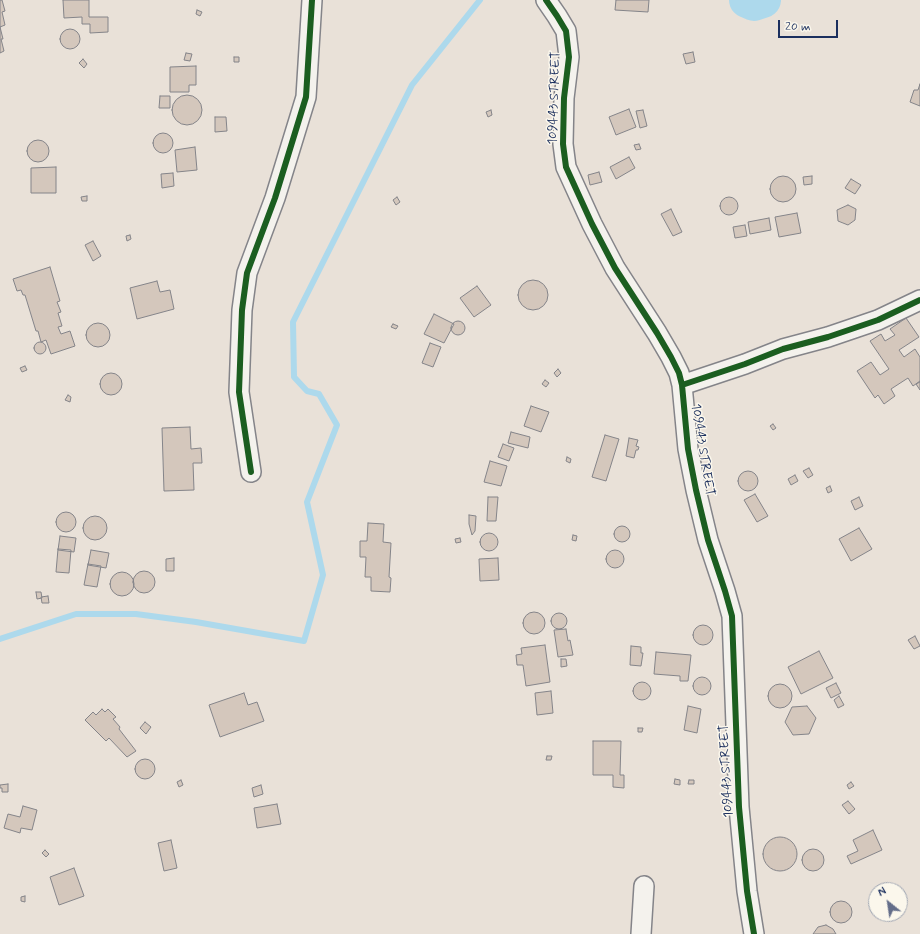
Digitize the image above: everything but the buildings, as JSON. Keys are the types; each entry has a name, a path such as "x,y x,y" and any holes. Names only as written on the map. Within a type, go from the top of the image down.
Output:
{"street":[{"path":"251,472 239,392 242,310 247,273 275,198 306,97 312,0"},
{"name":"109443 STREET","path":"546,0 558,16 566,31 569,57 564,98 563,144 566,167 592,224 615,268 671,356 679,373 682,385 688,449 696,490 708,540 732,616 739,807 754,934"},
{"path":"682,385 745,364 783,349 828,337 878,320 920,300"},
{"path":"641,934 644,886"}],"waterway":[{"path":"0,639 76,614 136,614 196,622 304,641 323,575 307,502 337,425 319,394 307,391 294,377 293,322 412,85 480,0"},
{"path":"747,0 754,3 763,0"}],"cycle path":[{"path":"251,472 239,392 242,310 247,273 275,198 306,97 312,0"},
{"path":"546,0 566,31 569,57 564,98 563,144 566,167 592,224 615,268 671,357 679,373 682,385 688,449 696,490 708,540 732,616 739,807 747,891 754,934"},
{"path":"682,385 745,364 783,349 828,337 878,320 920,300"}]}
